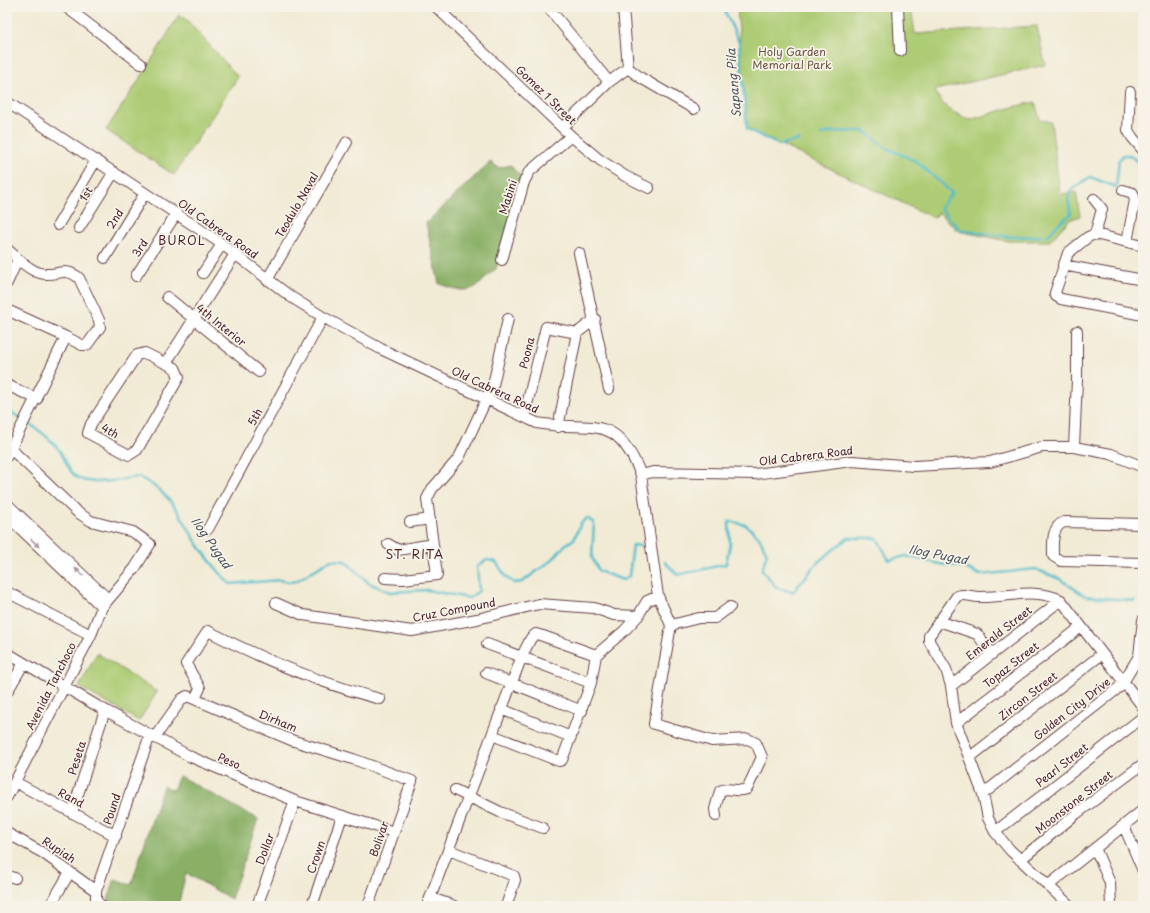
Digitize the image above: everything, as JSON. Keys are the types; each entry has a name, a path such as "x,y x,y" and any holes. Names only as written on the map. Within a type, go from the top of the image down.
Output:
{"street":[{"path":"66,7 142,64"},
{"name":"Gomez 1 Street","path":"436,7 571,136 600,160 625,176 649,188"},
{"path":"548,7 609,82"},
{"path":"622,7 628,68 641,78 694,109"},
{"path":"898,7 900,51"},
{"path":"563,127 609,82 628,68"},
{"path":"1130,92 1128,130 1143,150"},
{"name":"Old Cabrera Road","path":"7,102 222,244 267,280 323,317 381,349 538,423 558,427 591,426 604,428 620,438 634,457 641,475 653,472 755,474 852,461 914,466 970,464 990,462 1042,447 1074,447 1111,454 1143,467"},
{"name":"Mabini","path":"502,260 513,219 529,172 571,136"},
{"name":"Teodulo Naval","path":"267,280 347,142"},
{"path":"58,226 96,160"},
{"name":"1st","path":"79,228 114,172"},
{"path":"1123,190 1132,193 1135,200 1127,242"},
{"name":"2nd","path":"105,258 145,193"},
{"path":"1094,199 1102,209 1095,234"},
{"name":"3rd","path":"136,276 176,214"},
{"path":"1143,246 1095,234 1088,237 1068,253 1063,264 1055,293 1056,296 1061,299 1143,315"},
{"path":"203,273 222,244"},
{"path":"7,249 38,273 66,271 73,273 79,278 99,320 100,327 87,345 82,345 7,310"},
{"path":"579,253 595,319 609,389"},
{"path":"166,363 235,254"},
{"path":"7,283 18,259"},
{"path":"1063,264 1143,280"},
{"name":"4th Interior","path":"167,297 259,372"},
{"name":"5th","path":"208,529 323,317"},
{"path":"385,578 403,579 437,575 427,499 432,489 459,458 493,385 508,319"},
{"path":"558,427 577,333 595,319"},
{"name":"Poona","path":"524,416 546,327 577,333"},
{"path":"1074,447 1077,380 1077,331"},
{"path":"9,453 37,399 66,337"},
{"name":"4th","path":"145,353 166,363 175,368 179,377 137,450 129,455 88,433 91,424 137,355 145,353"},
{"path":"7,385 37,399"},
{"name":"Avenida Tanchoco","path":"7,797 91,635 105,603 135,568 150,544 133,532 91,521 77,512 9,453"},
{"path":"641,475 658,596 671,625 654,724 712,741 748,739 756,743 762,757 746,789 742,791 724,789 720,791 715,809 716,816"},
{"path":"8,510 105,603"},
{"path":"410,522 430,519"},
{"path":"1143,524 1064,522 1058,524 1053,542 1054,556 1061,561 1143,563"},
{"path":"388,544 398,550 434,544"},
{"path":"7,592 91,635"},
{"path":"1070,906 1049,885 1020,860 996,832 988,818 983,794 956,723 951,686 946,669 929,639 957,596 962,594 977,597 1033,592 1053,596 1062,600 1143,707"},
{"path":"492,735 559,761 562,760 582,711 591,683 596,655 624,631 638,616 647,601 658,596"},
{"name":"Emerald Street","path":"951,686 1062,600"},
{"name":"Cruz Compound","path":"276,603 303,615 412,631 477,619 539,604 594,608 614,615 638,616"},
{"path":"671,625 699,618 715,618 730,607"},
{"name":"Golden City Drive","path":"983,794 1125,682 1141,656 1143,620"},
{"path":"940,621 977,634 992,654"},
{"name":"Topaz Street","path":"956,723 1081,627"},
{"path":"152,736 182,699 187,696 195,699 200,688 186,664 208,631 255,655 304,676 380,699"},
{"path":"454,906 429,902 511,683 530,638 536,634 596,655"},
{"path":"486,644 522,656 591,683"},
{"name":"Peso","path":"7,653 105,710 191,757 295,801 394,832"},
{"name":"Zircon Street","path":"969,758 1102,654"},
{"path":"7,692 24,663"},
{"path":"486,673 582,711"},
{"name":"Dirham","path":"195,699 291,740 353,759 412,781"},
{"path":"502,709 571,737"},
{"name":"Peseta","path":"72,813 105,710"},
{"name":"Pearl Street","path":"996,832 1143,717"},
{"name":"Pound","path":"96,891 152,736"},
{"name":"Moonstone Street","path":"1020,860 1076,814 1143,764"},
{"name":"Bolivar","path":"368,906 412,781"},
{"name":"Rand","path":"15,782 116,836"},
{"path":"455,790 500,812 543,828"},
{"name":"Dollar","path":"257,906 295,801"},
{"path":"1049,885 1143,810"},
{"name":"Crown","path":"312,906 342,816"},
{"path":"1124,826 1143,871"},
{"name":"Rupiah","path":"7,833 43,853 96,891"},
{"path":"1095,848 1110,883 1111,906"},
{"path":"449,850 514,876 515,880 506,906"},
{"path":"50,906 70,872"},
{"path":"96,891 96,901 102,906"}],"green space":[{"name":"Holy Garden Memorial Park","path":"737,7 911,7 915,34 1037,26 1045,65 935,90 941,101 949,109 970,120 1035,102 1040,119 1051,122 1060,194 1076,192 1080,216 1069,220 1050,241 1008,241 958,231 939,213 934,218 747,129"},
{"path":"179,15 185,18 238,77 174,175 106,130 143,74"},
{"path":"490,162 499,168 511,165 515,171 523,177 496,269 479,284 467,290 458,290 439,284 426,223"},
{"path":"97,653 157,692 139,721 79,687"},
{"path":"179,776 258,819 231,899 186,873 178,906 117,906 107,903 115,879 131,885 163,786 173,790"}],"waterway":[{"name":"Sapang Pila","path":"723,7 739,42 747,129 779,145 799,140"},
{"name":"Sapang Pila","path":"821,135 831,132 865,131 886,148 916,161 952,193 940,208 960,230 1011,237 1048,236 1057,225 1071,214 1068,200 1070,191 1090,177 1116,187 1119,160 1123,155 1130,155 1143,167"},
{"name":"Ilog Pugad","path":"7,410 22,419"},
{"name":"Ilog Pugad","path":"26,422 40,431 52,442 59,450 69,469 76,477 93,482 139,477 150,483 171,502 184,520 203,552 230,584 281,580 289,582 296,581 331,560 345,561 369,583 390,592 427,590 469,598 479,591 477,566 487,560 496,562 507,578 514,583 522,582 552,560 565,545 574,539 581,523 587,518 594,523 592,558 599,571 623,580 629,576 633,545 642,546"},
{"name":"Ilog Pugad","path":"665,562 678,575 726,564 730,543 729,521 746,525 759,537 767,553 762,570 777,588 793,592 818,562 848,538 877,538 889,560 906,556 939,564 963,567 980,575 1035,569 1060,579 1085,596 1135,601"}],"district":[{"name":"BUROL","path":"182,241"},
{"name":"ST. RITA","path":"415,555"}]}
